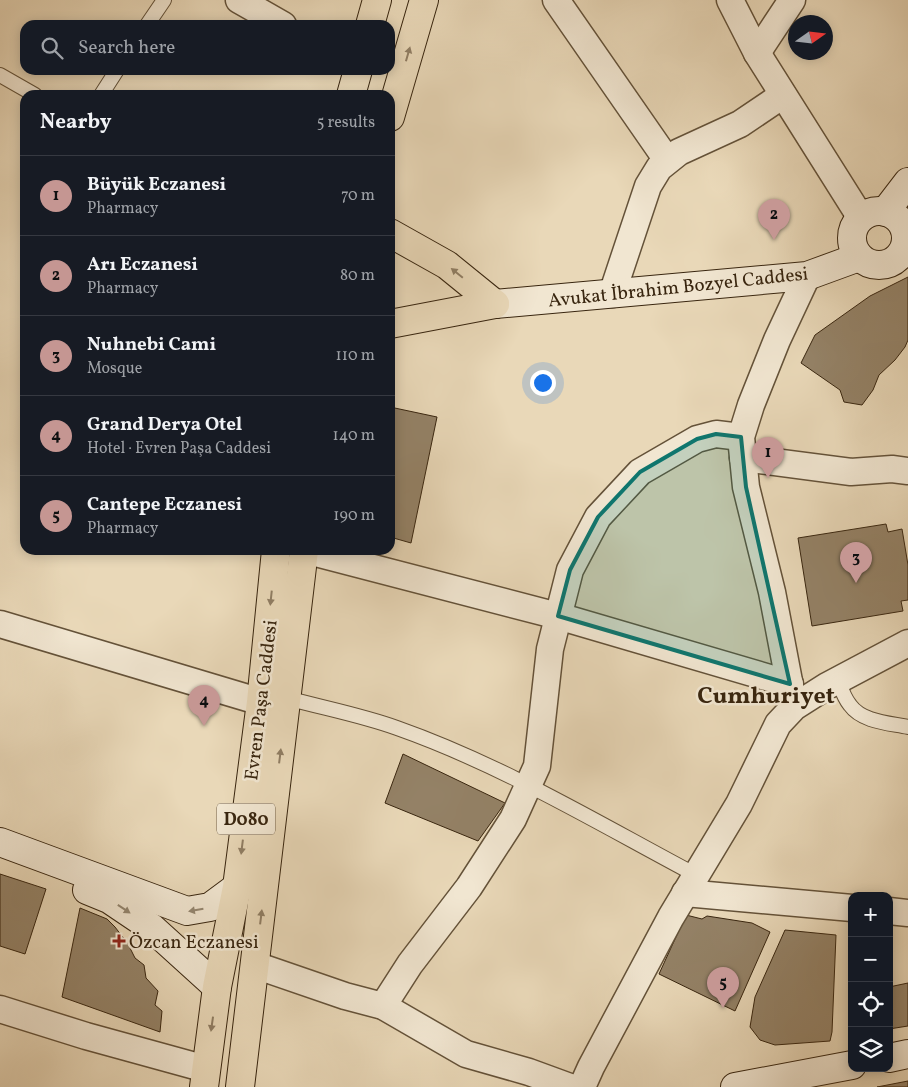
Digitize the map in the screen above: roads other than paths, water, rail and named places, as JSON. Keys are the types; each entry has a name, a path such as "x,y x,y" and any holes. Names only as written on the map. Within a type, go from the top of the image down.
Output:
{"highway":[{"path":"371,20 377,0"},
{"path":"395,101 424,0"},
{"path":"352,90 357,75"},
{"path":"395,236 447,265 495,304"},
{"path":"395,323 495,304"},
{"name":"Evren Paşa Caddesi","path":"240,1087 255,965 274,700 276,555"},
{"name":"Evren Paşa Caddesi","path":"205,1078 217,987 303,555"}],"street":[{"path":"239,0 275,20"},
{"path":"556,0 667,160"},
{"path":"730,0 757,53 783,95 873,215"},
{"path":"757,53 792,0"},
{"path":"612,294 648,186 659,168 667,160 692,145 740,124 783,95"},
{"path":"873,215 894,215 904,228 906,237 907,246 900,256 891,263 880,266 868,264 859,257 854,250 852,232 855,224 873,215 908,182"},
{"name":"Avukat İbrahim Bozyel Caddesi","path":"495,304 807,276 859,257"},
{"path":"582,1087 666,925 739,804 792,695 772,592 746,487 742,448 752,406 777,340 807,276"},
{"path":"383,1006 410,964 469,887 514,819 537,766 550,649 570,570 598,516 640,472 697,439 716,434 742,448 851,472 908,471"},
{"path":"323,555 558,616 792,695 838,680 908,643"},
{"path":"0,624 274,700"},
{"path":"0,842 187,912 210,907 237,887"},
{"path":"0,855 109,899 152,928 217,987"},
{"path":"691,884 848,907"},
{"path":"893,911 908,913"},
{"path":"255,965 345,996 383,1006 466,1054 530,1072 570,1087"},
{"path":"0,1009 86,1036 205,1078"},
{"path":"893,1057 908,1054"},
{"path":"735,1087 848,1066"}],"lane":[{"path":"150,20 164,0"},
{"path":"0,75 26,90"},
{"path":"104,90 114,75"},
{"path":"838,680 850,705 860,715 908,727"},
{"path":"274,700 396,727 470,758 529,785 691,884"}],"place":[{"name":"Arı Eczanesi","path":"774,240"},
{"name":"Büyük Eczanesi","path":"768,478"},
{"name":"Nuhnebi Cami","path":"856,583"},
{"name":"Grand Derya Otel","path":"204,726"},
{"name":"Özcan Eczanesi","path":"119,941"},
{"name":"Cantepe Eczanesi","path":"723,1008"}],"district":[{"name":"Cumhuriyet","path":"766,695"}]}
